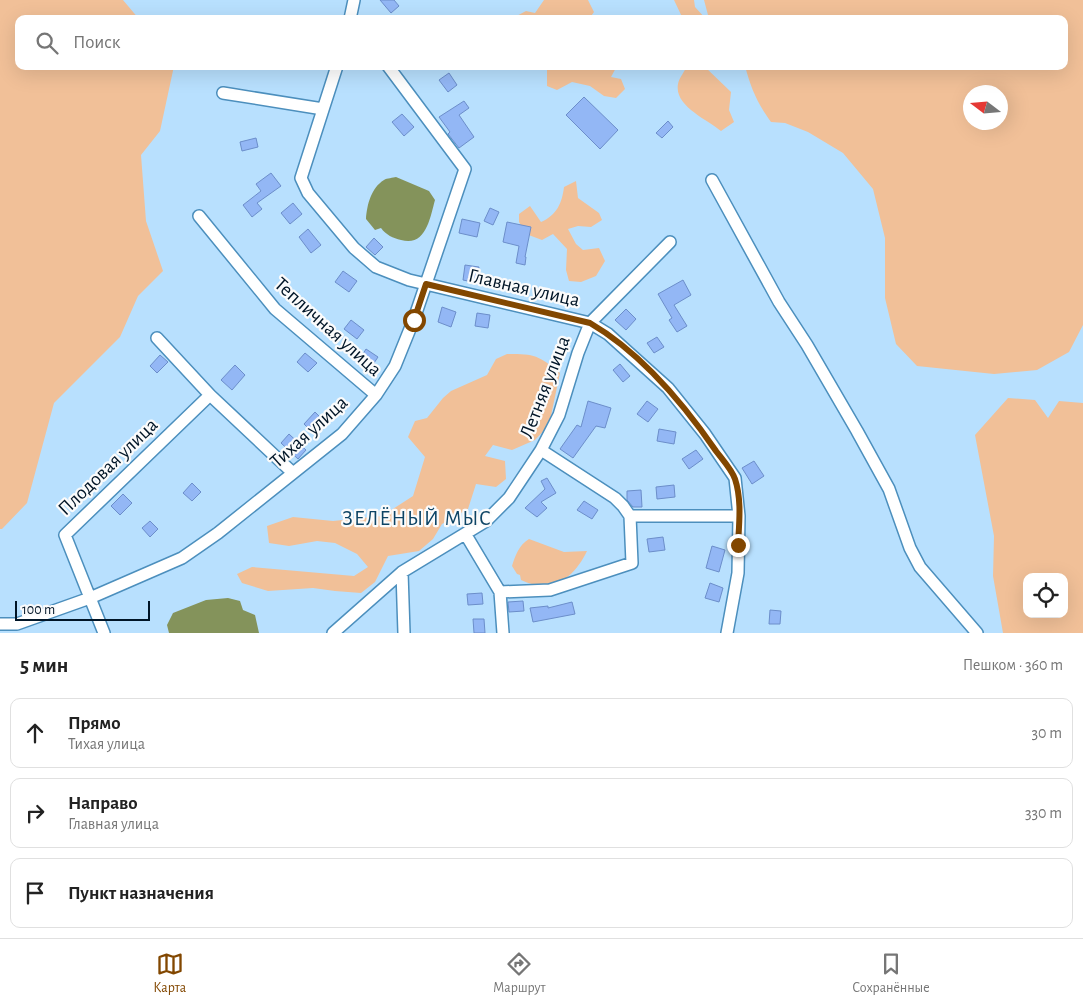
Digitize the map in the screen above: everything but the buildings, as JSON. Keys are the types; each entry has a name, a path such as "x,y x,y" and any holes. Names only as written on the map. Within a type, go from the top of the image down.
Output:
{"street":[{"path":"351,15 354,0"},
{"name":"Главная улица","path":"336,70 301,178 308,193 354,248 376,267 409,280 590,323 608,334 668,388 705,434 735,478 739,516 738,573 727,633"},
{"name":"Тихая улица","path":"0,624 17,624 90,598 182,558 218,533 342,434 376,396 395,366 426,284 464,169 391,70"},
{"path":"223,93 323,109"},
{"path":"712,180 774,294 807,345 857,431 888,489 910,548 920,567 977,633"},
{"name":"Тепличная улица","path":"199,216 275,309 376,396"},
{"name":"Летняя улица","path":"333,633 402,572 466,535 486,521 509,498 541,450 558,415 590,323 670,242"},
{"path":"157,338 210,395 293,473"},
{"name":"Плодовая улица","path":"104,633 65,534 210,395"},
{"path":"500,592 550,590 632,563 630,516 623,506 615,498 541,450"},
{"path":"630,516 739,516"},
{"path":"466,535 500,592 503,633"},
{"path":"402,572 404,633"}],"shaded area":[{"path":"0,0 123,0 136,15 15,15 15,70 173,70 160,131 141,155 146,221 163,271 138,296 120,337 54,403 27,503 0,529"},
{"path":"544,0 588,0 594,12 592,15 518,15 526,11 535,13"},
{"path":"674,0 694,0 695,7 702,15 681,15"},
{"path":"704,0 1083,0 1083,325 1069,352 1037,370 994,374 917,366 896,344 885,298 885,238 873,189 843,153 808,132 785,123 771,122 755,95 746,70 1068,70 1068,15 708,15"},
{"path":"547,70 615,70 611,77 621,79 625,89 616,98 604,96 590,86 572,82 557,90 547,86"},
{"path":"685,70 708,70 731,92 729,110 734,122 721,131 693,111 681,99 678,92 680,79"},
{"path":"396,177 429,191 435,200 426,229 416,239 409,241 392,237 381,228 375,230 366,219 367,208 373,192 385,179"},
{"path":"576,181 578,198 599,213 602,220 591,227 578,226 568,229 576,244 583,250 599,248 605,261 596,276 581,282 569,281 566,270 567,249 553,234 542,240 526,234 519,222 519,214 530,206 541,222 551,216 558,208 564,187"},
{"path":"507,354 524,354 536,357 560,373 549,425 535,440 512,450 493,445 485,456 505,461 506,479 496,487 476,484 468,509 442,524 433,539 419,551 388,556 375,582 361,593 313,588 268,591 242,583 237,574 252,567 354,576 368,567 357,554 335,543 317,541 289,546 269,543 267,526 293,517 333,521 382,516 413,496 425,457 408,437 415,421 427,418 451,391 487,375 496,359"},
{"path":"1008,398 1035,400 1048,418 1059,401 1083,403 1083,633 1003,633 993,576 994,536 975,435"},
{"path":"529,539 564,552 587,551 576,569 561,581 543,586 532,584 521,580 520,575 517,574 512,566 520,548"},
{"path":"228,598 240,601 243,610 255,615 259,633 169,633 167,625 173,613 206,600"}],"district":[{"name":"ЗЕЛЁНЫЙ МЫС","path":"417,518"}],"route":[{"path":"414,320 426,284 590,323 608,334 668,388 705,434 735,478 739,516 738,545"}]}
